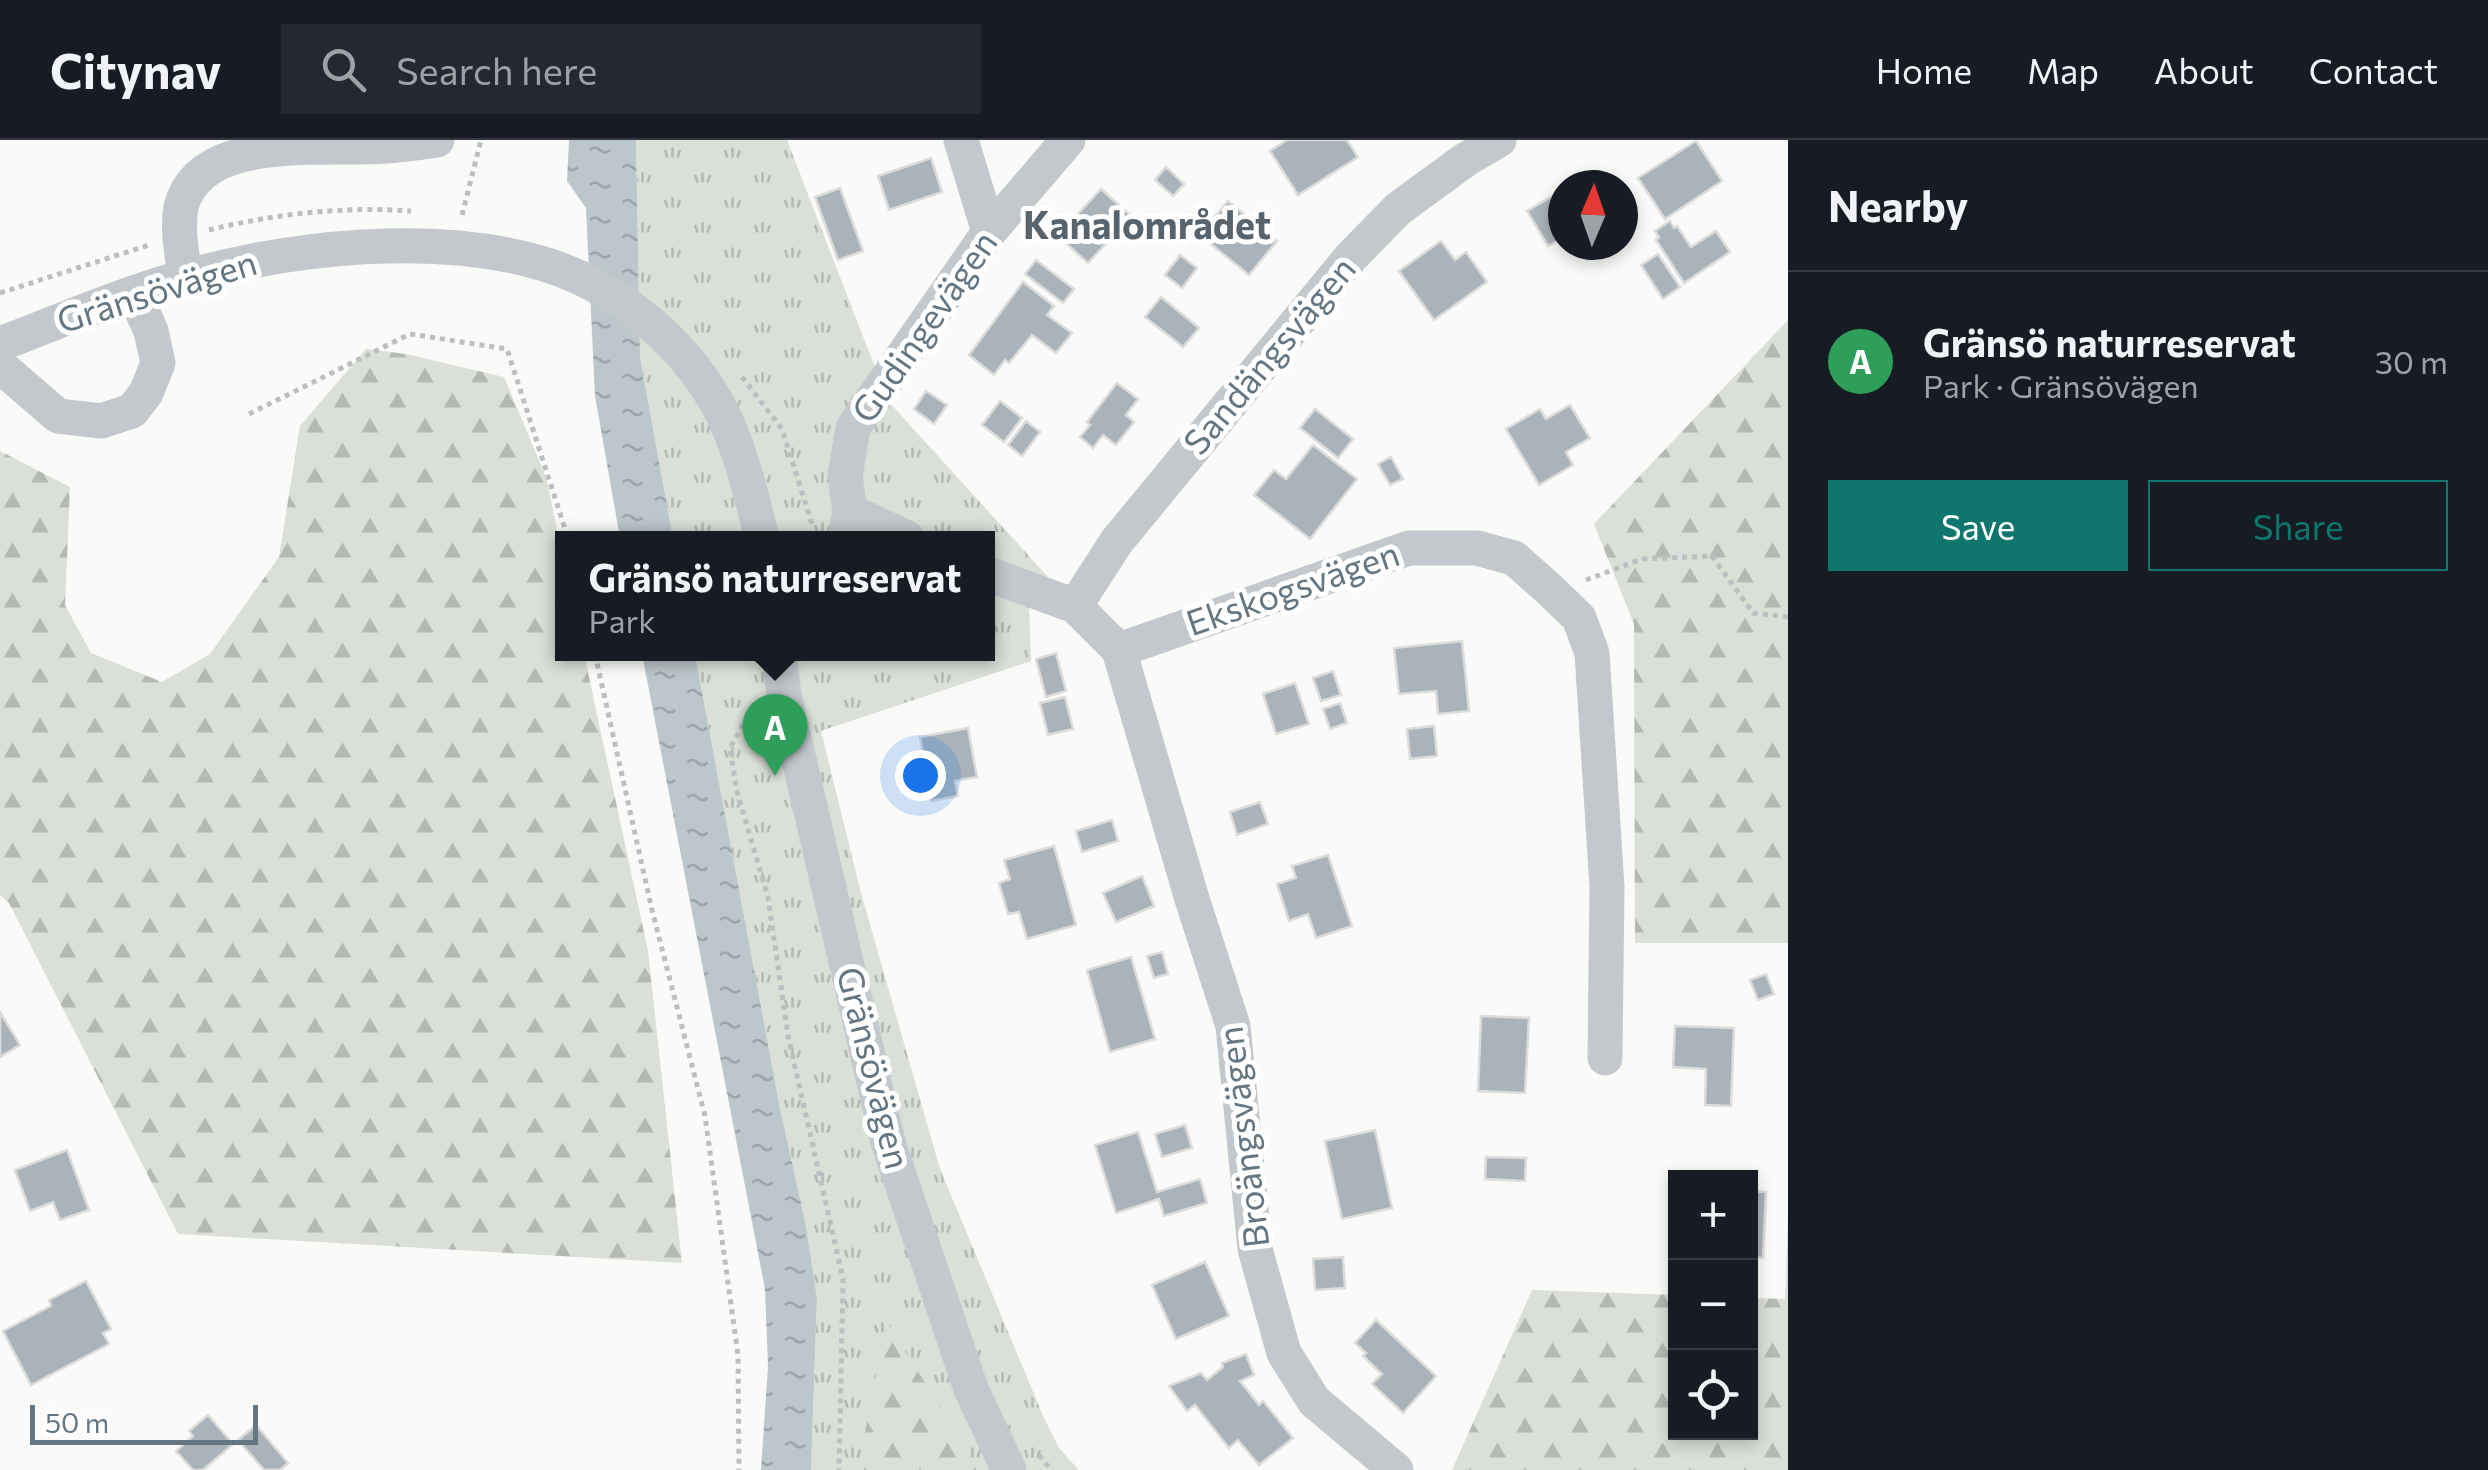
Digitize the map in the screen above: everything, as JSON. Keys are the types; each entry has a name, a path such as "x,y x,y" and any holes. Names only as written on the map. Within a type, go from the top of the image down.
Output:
{"street":[{"path":"185,276 180,237 182,206 195,176 215,156 240,148 281,144 360,147 437,140"},
{"path":"961,140 989,232"},
{"name":"Gudingevägen","path":"848,525 845,476 852,428 989,232 1068,140"},
{"name":"Sandängsvägen","path":"1075,606 1117,541 1351,257 1398,209 1498,140"},
{"name":"Gränsövägen","path":"0,344 185,276 269,257 354,248 472,250 546,264 598,287 642,316 668,340 709,390 738,449 760,531"},
{"path":"0,366 58,416 101,421 132,412 146,393 158,363 151,332 134,293"},
{"path":"848,525 875,531"},
{"name":"Ekskogsvägen","path":"1119,650 1409,548 1477,548 1514,558 1550,588 1579,618 1592,653 1607,886 1605,1058"},
{"path":"995,577 1075,606 1119,650"},
{"name":"Broängsvägen","path":"1119,650 1233,1026 1255,1249 1284,1353 1314,1401 1396,1470"},
{"name":"Gränsövägen","path":"780,661 784,695 888,1142 971,1390 1009,1470"}],"path":[{"path":"461,218 480,140"},
{"path":"248,414 410,334 507,350 566,531"},
{"path":"1550,588 1584,581 1642,559 1712,556 1753,614 1788,617"},
{"path":"597,661 652,910 705,1116 738,1356 740,1470"},
{"path":"784,695 752,708 730,748 737,792 768,897 788,1036 843,1278 839,1470"}],"green space":[{"path":"636,140 787,140 888,401 1048,577 1029,604 1031,661 821,731 861,893 940,1169 1044,1418 1059,1448 1079,1470 811,1470 817,1298 696,661 995,661 995,531 672,531 640,357"},
{"path":"1788,320 1788,943 1635,943 1634,624 1594,524"},
{"path":"366,349 406,354 504,377 546,477 558,531 555,661 586,661 648,951 682,1263 178,1234 9,903 0,895 0,451 70,487 65,605 91,653 162,682 210,654 279,557 300,426"},
{"path":"1788,1212 1788,1470 1452,1470 1532,1290 1668,1295 1668,1440 1758,1440 1758,1298 1785,1299"},
{"path":"886,1320 979,1470 858,1470"}],"water":[{"path":"569,140 636,140 640,357 672,531 619,531 595,396 586,208 567,181"},
{"path":"643,661 696,661 817,1298 811,1470 761,1470 768,1366 765,1289"}],"building":[{"path":"1287,140 1347,140 1358,157 1298,195 1270,151"},
{"path":"1696,141 1722,181 1665,219 1638,178"},
{"path":"931,158 942,192 889,210 878,176"},
{"path":"1166,167 1184,184 1173,196 1155,180"},
{"path":"840,188 863,251 838,260 815,197"},
{"path":"1101,189 1131,216 1088,263 1058,236"},
{"path":"1548,199 1548,246 1527,211"},
{"path":"1228,201 1277,241 1249,275 1200,235"},
{"path":"1670,221 1691,247 1716,231 1730,252 1684,283 1656,240 1659,237 1655,231"},
{"path":"1441,241 1455,260 1466,252 1487,282 1434,320 1399,271"},
{"path":"1658,254 1680,287 1663,299 1641,265"},
{"path":"1180,255 1197,268 1182,288 1165,275"},
{"path":"1036,260 1074,289 1063,303 1025,274"},
{"path":"1023,282 1054,306 1047,315 1072,333 1056,353 1032,335 994,375 969,355"},
{"path":"1161,297 1199,328 1183,347 1145,317"},
{"path":"1117,383 1138,399 1126,415 1134,422 1116,445 1103,435 1093,448 1080,437"},
{"path":"926,391 947,405 934,424 914,409"},
{"path":"1000,401 1022,418 1004,442 982,425"},
{"path":"1570,405 1590,438 1566,452 1573,465 1539,485 1506,429 1540,409 1546,419"},
{"path":"1315,409 1353,439 1338,458 1300,428"},
{"path":"1026,421 1040,432 1022,456 1008,445"},
{"path":"1313,445 1357,479 1310,539 1254,495 1274,470 1286,479"},
{"path":"1391,457 1403,479 1390,485 1378,464"},
{"path":"1462,641 1469,711 1438,714 1436,691 1399,694 1394,648"},
{"path":"1056,653 1066,691 1046,697 1036,659"},
{"path":"1333,671 1341,695 1321,701 1313,678"},
{"path":"1295,683 1309,724 1276,734 1263,694"},
{"path":"1065,697 1073,729 1048,735 1040,703"},
{"path":"1340,703 1347,723 1330,729 1323,709"},
{"path":"1434,726 1437,756 1410,759 1407,729"},
{"path":"968,728 977,777 955,781 958,796 931,801 920,737"},
{"path":"1260,802 1268,824 1237,835 1230,812"},
{"path":"1112,820 1118,841 1082,852 1076,831"},
{"path":"1054,846 1076,925 1027,939 1019,912 1008,914 999,883 1010,879 1004,860"},
{"path":"1328,855 1352,926 1316,938 1308,914 1289,921 1277,884 1296,878 1292,866"},
{"path":"1142,876 1154,906 1116,922 1103,893"},
{"path":"1162,952 1168,974 1154,978 1147,956"},
{"path":"1131,957 1155,1039 1110,1052 1087,970"},
{"path":"1766,974 1774,994 1758,1000 1750,980"},
{"path":"0,1012 20,1045 0,1057"},
{"path":"1481,1016 1529,1018 1525,1093 1478,1091"},
{"path":"1675,1026 1734,1028 1731,1106 1705,1105 1706,1069 1673,1067"},
{"path":"1185,1125 1192,1148 1162,1157 1155,1134"},
{"path":"1375,1130 1392,1208 1342,1219 1325,1141"},
{"path":"1138,1132 1157,1192 1200,1179 1207,1203 1164,1216 1159,1199 1116,1213 1095,1145"},
{"path":"67,1150 89,1210 60,1220 53,1202 30,1211 15,1170"},
{"path":"1486,1157 1526,1158 1525,1181 1485,1179"},
{"path":"1758,1192 1766,1192 1763,1258 1758,1258"},
{"path":"1343,1257 1345,1288 1315,1290 1313,1259"},
{"path":"1205,1262 1229,1316 1176,1339 1152,1285"},
{"path":"86,1281 111,1329 103,1333 109,1344 31,1385 3,1331 51,1306 49,1300"},
{"path":"1376,1320 1436,1376 1403,1413 1372,1384 1382,1374 1355,1343"},
{"path":"1246,1354 1254,1375 1240,1381 1259,1405 1263,1401 1293,1438 1259,1465 1238,1440 1229,1448 1195,1405 1187,1411 1169,1386 1201,1373 1207,1380 1223,1367 1222,1363"},
{"path":"208,1415 233,1444 203,1470 193,1470 176,1451 193,1436 189,1431"},
{"path":"256,1425 288,1463 280,1470 264,1470 238,1440"}],"place":[{"name":"Gränsö naturreservat","path":"775,776"}],"district":[{"name":"Kanalområdet","path":"1147,226"}]}
